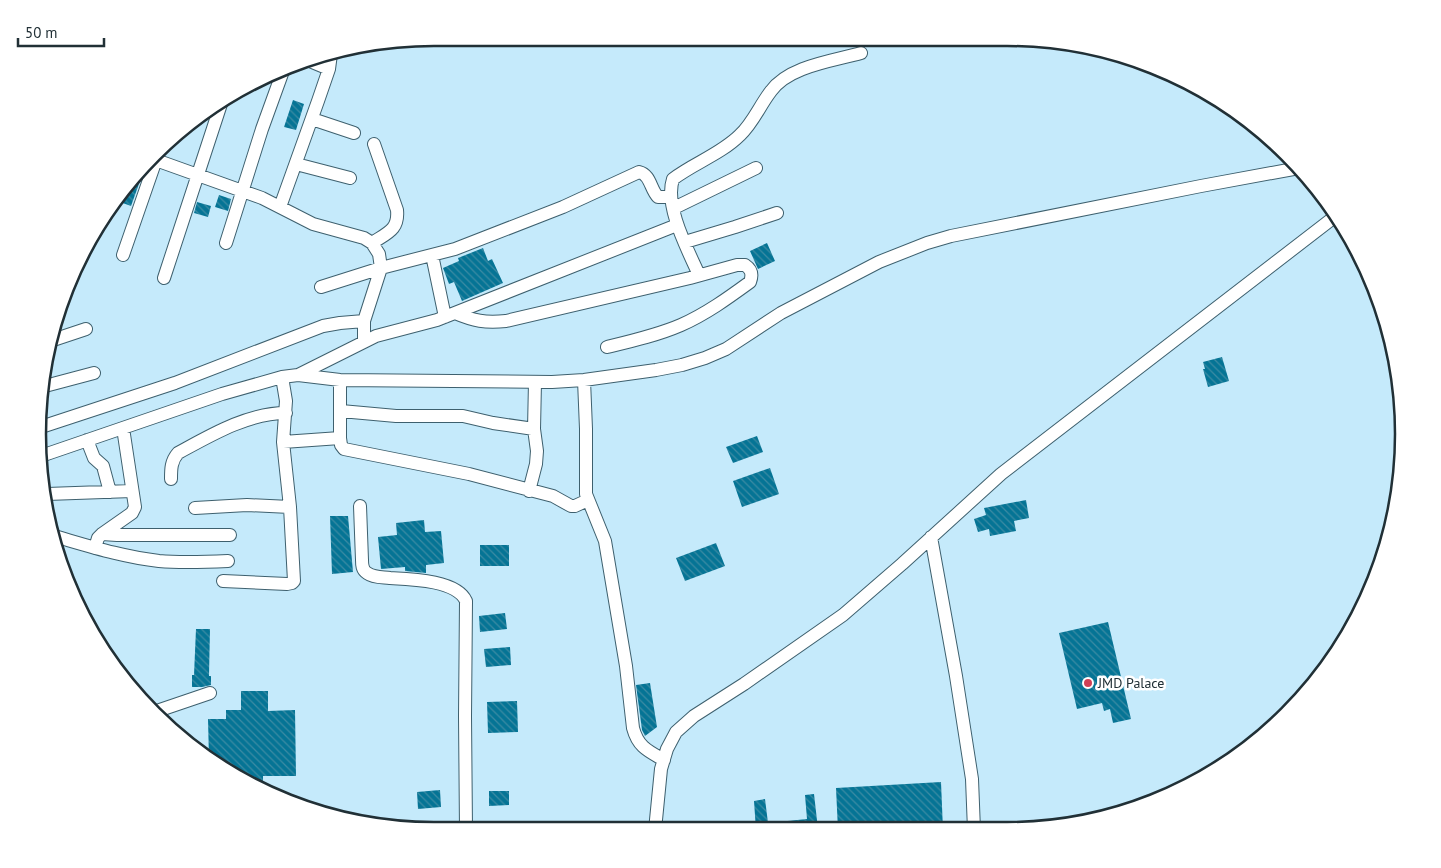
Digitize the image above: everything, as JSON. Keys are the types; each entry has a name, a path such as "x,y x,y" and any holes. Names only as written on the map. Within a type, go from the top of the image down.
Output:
{"street":[{"path":"699,275 677,225 670,186 673,179 742,134 772,90 782,80 793,73 861,53"},
{"path":"280,207 329,69 330,60"},
{"path":"318,64 329,69"},
{"path":"226,243 280,78"},
{"path":"164,278 218,113"},
{"path":"312,118 354,133"},
{"path":"372,243 393,229 398,218 374,144"},
{"path":"160,160 242,191 280,207 313,224 364,238 372,243 379,254 381,268 364,321 364,341"},
{"path":"296,164 350,178"},
{"path":"123,255 153,167"},
{"path":"321,286 455,249 563,207 639,172 644,173 658,197 673,202 756,168"},
{"path":"47,454 222,394 282,377 298,375 340,380 535,382 584,380 682,366 726,349 781,313 879,262 927,243 951,236 1291,170"},
{"path":"685,242 777,212"},
{"path":"656,822 657,799 664,760 667,749 676,732 694,716 744,684 843,615 1001,474 1330,220"},
{"path":"298,375 376,336 450,315 677,225"},
{"path":"432,255 450,315"},
{"path":"450,315 474,321 506,321 542,314 737,265 744,264 750,271 752,277 750,282 714,307 682,325 607,347"},
{"path":"46,425 175,383 323,326 364,321"},
{"path":"58,338 86,329"},
{"path":"50,385 94,373"},
{"path":"223,581 292,584 294,580 290,507 283,442 286,413 282,377"},
{"path":"340,380 340,441 344,449 469,474 553,496 568,505 581,503"},
{"path":"581,503 585,483 586,429 584,380"},
{"path":"529,491 536,464 537,451 534,429 535,382"},
{"path":"341,411 396,416 463,416 534,429"},
{"path":"170,479 171,466 178,453 229,427 256,417 286,413"},
{"path":"94,548 102,534 132,513 135,507 123,428"},
{"path":"87,440 94,458 103,466 110,492"},
{"path":"283,442 340,441"},
{"path":"51,494 132,491"},
{"path":"581,503 598,520 605,540 616,600 636,738 640,745 664,760"},
{"path":"195,508 248,505 290,507"},
{"path":"360,506 362,560 363,568 366,572 377,576 437,583 456,589 464,595 466,600 466,822"},
{"path":"102,534 230,535"},
{"path":"931,537 972,779 974,822"},
{"path":"60,538 94,548 158,561 186,563 228,561"},
{"path":"161,709 210,693"}],"building":[{"path":"293,100 304,104 296,130 284,127"},
{"path":"140,180 131,206 123,203"},
{"path":"219,195 231,199 228,211 215,207"},
{"path":"197,202 211,206 208,217 194,213"},
{"path":"767,243 775,261 758,269 750,251"},
{"path":"483,248 488,261 492,259 503,283 462,301 454,282 449,284 443,268 459,261 458,258"},
{"path":"1222,357 1229,381 1208,387 1203,362"},
{"path":"757,436 763,452 733,463 726,447"},
{"path":"770,468 779,494 742,507 733,481"},
{"path":"1026,500 1029,518 1014,521 1016,531 990,536 989,529 978,532 974,519 986,515 984,508"},
{"path":"330,516 348,516 353,572 332,574"},
{"path":"424,520 425,532 441,531 444,563 426,565 426,573 405,571 405,567 381,569 378,537 397,535 396,523"},
{"path":"716,543 725,566 685,581 676,558"},
{"path":"480,545 509,545 509,566 480,566"},
{"path":"505,613 507,629 480,632 479,616"},
{"path":"1108,622 1131,719 1113,723 1110,709 1104,711 1102,703 1077,709 1059,633"},
{"path":"196,629 210,629 209,676 211,676 211,685 202,687 192,687"},
{"path":"510,647 511,665 486,667 484,649"},
{"path":"650,683 657,727 645,736 642,730 636,685"},
{"path":"241,691 268,691 268,711 295,710 296,776 263,776 263,782 240,770 209,749 208,719 226,719 226,710 241,710"},
{"path":"517,701 518,732 488,733 487,702"},
{"path":"941,782 943,822 838,822 836,788"},
{"path":"440,790 441,807 418,809 417,792"},
{"path":"489,791 509,791 509,805 489,806"},
{"path":"814,794 817,822 778,822 807,819 805,795"},
{"path":"765,799 768,822 755,822 754,801"}],"place":[{"name":"JMD Palace","path":"1088,683"}]}
